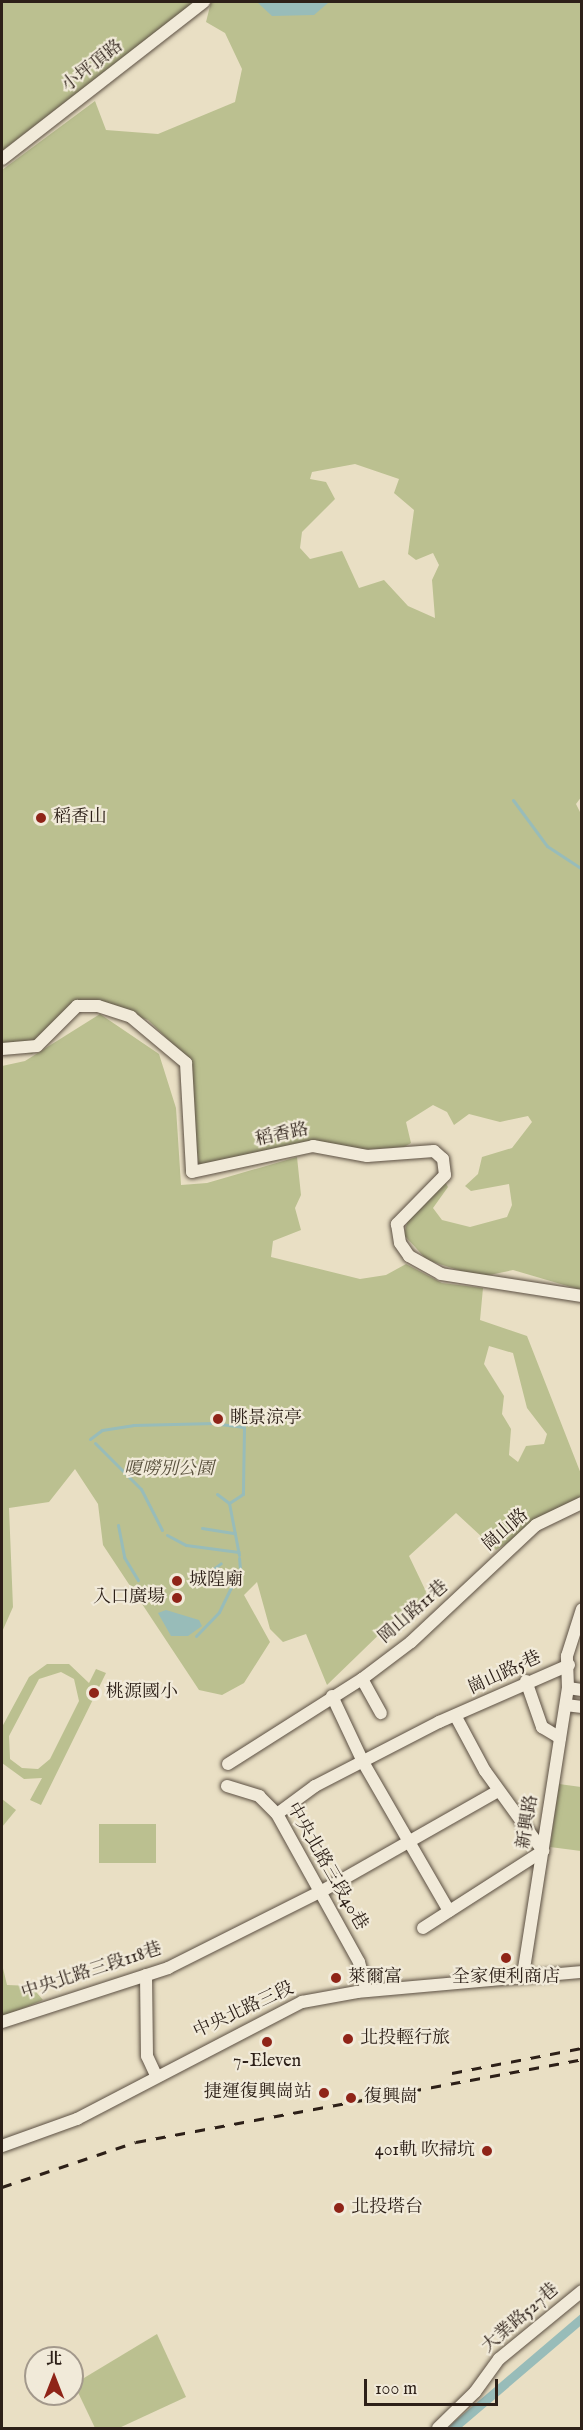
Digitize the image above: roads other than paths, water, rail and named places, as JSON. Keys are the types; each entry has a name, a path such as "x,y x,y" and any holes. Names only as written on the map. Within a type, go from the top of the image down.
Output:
{"street":[{"name":"小坪頂路","path":"2,159 204,2"},
{"name":"稻香路","path":"2,1048 37,1046 77,1006 98,1006 131,1017 186,1063 187,1159 192,1172 313,1146 367,1156 434,1150 445,1163 444,1175 397,1224 400,1243 409,1256 441,1274 582,1296"},
{"name":"崗山路","path":"486,1572 550,1519 582,1503"},
{"name":"岡山路11巷","path":"228,1764 362,1679 486,1572"},
{"name":"新興路","path":"523,1975 566,1705 569,1665 567,1656 582,1609"},
{"name":"崗山路5巷","path":"277,1814 363,1762 526,1681 569,1665"},
{"path":"362,1679 381,1713"},
{"path":"526,1681 542,1727 560,1738"},
{"path":"568,1688 582,1690"},
{"path":"333,1697 363,1762 449,1911"},
{"path":"566,1705 582,1707"},
{"path":"423,1928 543,1851 498,1791 456,1717"},
{"name":"中央北路三段40巷","path":"227,1786 259,1796 277,1814 322,1891 366,1977 367,1991"},
{"name":"中央北路三段118巷","path":"2,2022 146,1975 322,1891 498,1791"},
{"name":"中央北路三段","path":"2,2146 77,2119 156,2075 302,2002 367,1991 523,1975 582,1972"},
{"path":"146,1975 147,2056 156,2075"},
{"name":"大業路527巷","path":"438,2428 475,2392 499,2359 582,2291"}],"water":[{"path":"257,2 328,3 314,15 272,16"},
{"path":"166,1610 199,1620 202,1626 188,1636 171,1636 158,1613"}],"waterway":[{"path":"513,800 547,846 582,869"},
{"path":"90,1439 102,1430 133,1425 215,1423"},
{"path":"220,1424 244,1427 243,1494 229,1503 239,1555"},
{"path":"95,1443 141,1489 162,1530"},
{"path":"217,1494 229,1503"},
{"path":"118,1525 124,1557 138,1580"},
{"path":"202,1528 235,1533"},
{"path":"167,1535 186,1545 239,1552"},
{"path":"196,1636 219,1612 240,1569 239,1558"},
{"path":"192,1585 221,1563"},
{"path":"453,2428 582,2318"}],"railway":[{"path":"452,2073 582,2048"},
{"path":"2,2187 136,2142 582,2059"}],"place":[{"name":"稻香山","path":"41,818"},
{"name":"眺景涼亭","path":"218,1419"},
{"name":"城隍廟","path":"177,1581"},
{"name":"入口廣場","path":"177,1598"},
{"name":"桃源國小","path":"94,1693"},
{"name":"全家便利商店","path":"506,1958"},
{"name":"萊爾富","path":"336,1978"},
{"name":"北投輕行旅","path":"348,2039"},
{"name":"7-Eleven","path":"267,2042"},
{"name":"捷運復興崗站","path":"324,2093"},
{"name":"復興崗","path":"351,2098"},
{"name":"401軌 吹掃坑","path":"487,2151"},
{"name":"北投塔台","path":"339,2208"}],"park label":[{"name":"嗄嘮別公園","path":"169,1470"}]}
